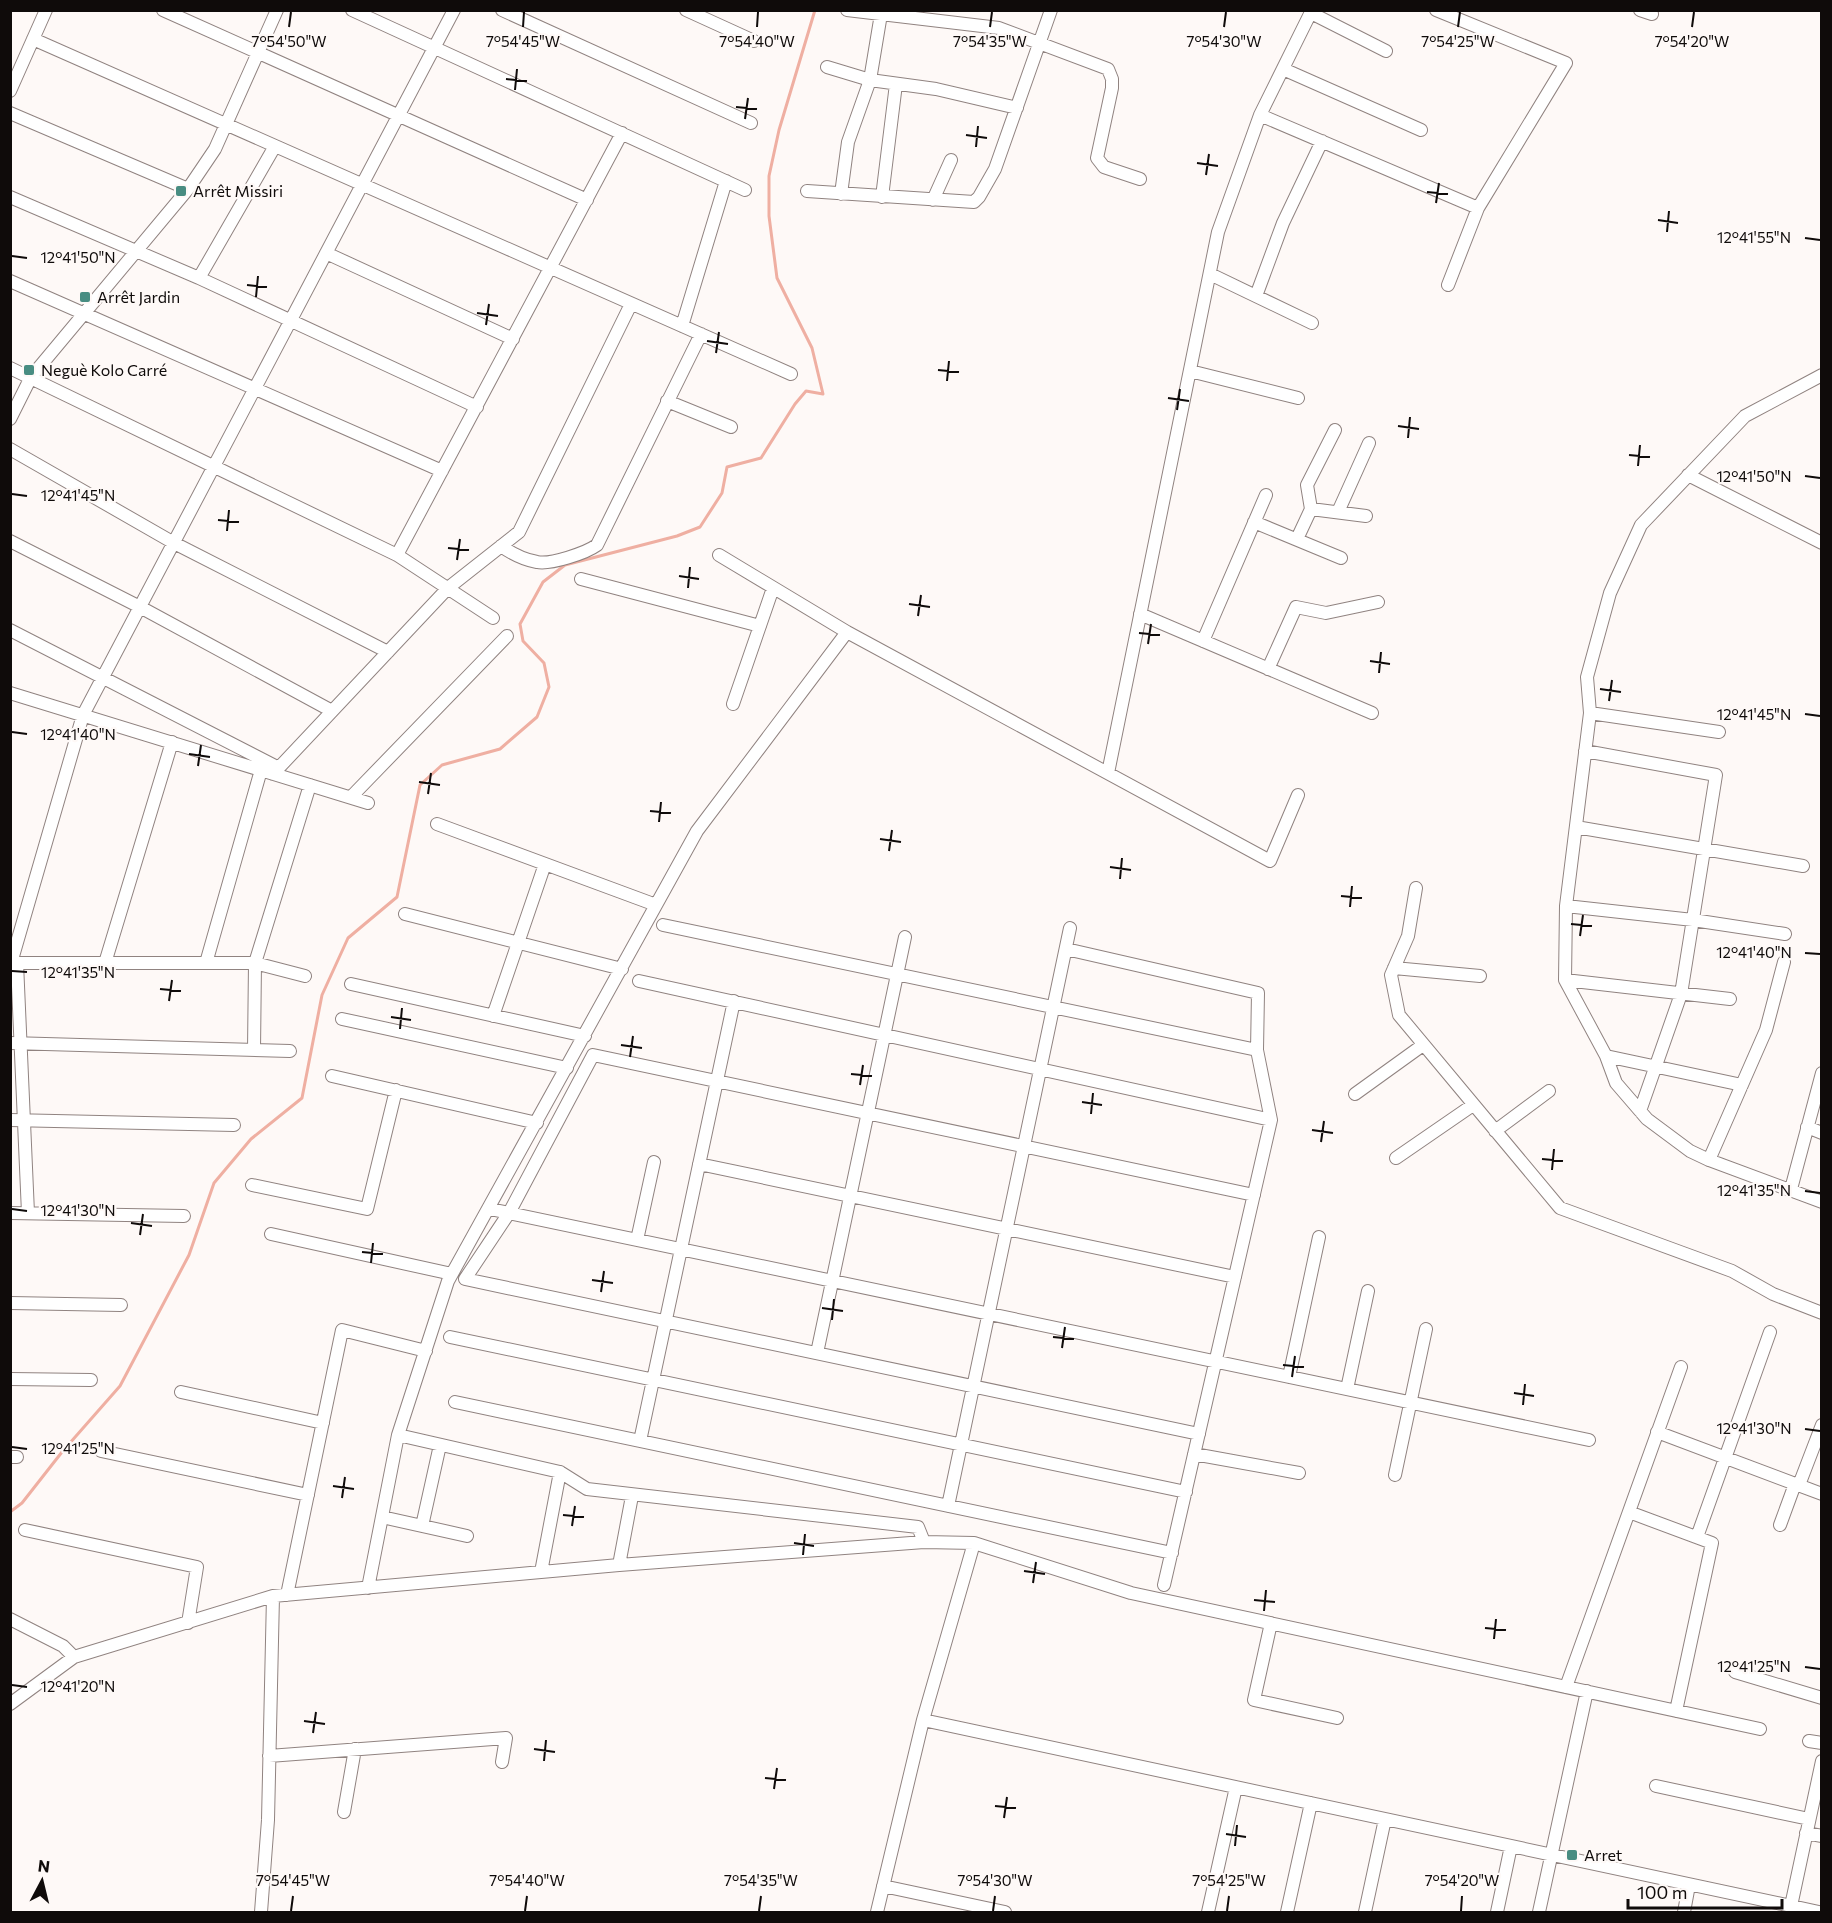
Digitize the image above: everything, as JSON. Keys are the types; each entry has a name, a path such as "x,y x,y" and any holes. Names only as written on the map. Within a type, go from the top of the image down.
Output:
{"street":[{"path":"10,91 46,10"},
{"path":"163,10 587,200"},
{"path":"10,419 31,377 188,189 215,149 277,10"},
{"path":"351,10 745,190"},
{"path":"28,1213 24,1120 16,1044 13,963 83,715 454,10"},
{"path":"502,10 752,123"},
{"path":"687,10 754,41"},
{"path":"847,10 999,28 1108,69 1112,79 1112,88 1097,158 1104,168 1140,179"},
{"path":"807,191 974,202 995,169 1051,10"},
{"path":"1436,10 1566,63 1478,208 1448,285"},
{"path":"1107,773 1218,232 1260,115 1312,11 1386,51"},
{"path":"841,194 848,142 870,80 881,14"},
{"path":"33,39 791,374"},
{"path":"827,67 870,80 936,89 1017,108"},
{"path":"1282,69 1421,130"},
{"path":"882,197 896,84"},
{"path":"10,113 188,189"},
{"path":"1260,115 1478,208"},
{"path":"397,555 622,134"},
{"path":"1256,296 1283,223 1322,141"},
{"path":"199,278 274,146"},
{"path":"933,200 951,160"},
{"path":"682,326 726,181"},
{"path":"10,197 199,278 477,407"},
{"path":"326,253 513,339"},
{"path":"1210,274 1312,323"},
{"path":"10,281 442,471"},
{"path":"206,963 271,770 332,711 448,588 519,532 632,304"},
{"path":"501,546 537,563 550,562 585,552 597,545 701,334"},
{"path":"10,368 397,555 493,618"},
{"path":"1190,371 1298,398"},
{"path":"1821,375 1745,416 1641,525 1610,593 1587,677 1590,713 1566,906 1565,980 1606,1056 1616,1083 1647,1119 1690,1150 1709,1160 1821,1202"},
{"path":"667,401 731,427"},
{"path":"1296,539 1311,509 1307,485 1335,429"},
{"path":"1338,512 1370,443"},
{"path":"10,449 174,543 388,652"},
{"path":"1688,475 1821,543"},
{"path":"1203,641 1266,495"},
{"path":"1311,509 1366,516"},
{"path":"1254,522 1341,558"},
{"path":"10,541 140,607 332,711"},
{"path":"719,555 847,632 1270,861 1298,795"},
{"path":"581,579 760,626"},
{"path":"733,704 773,588"},
{"path":"1268,669 1296,607 1326,613 1378,602"},
{"path":"1140,614 1372,713"},
{"path":"10,630 271,770"},
{"path":"368,1588 398,1435 448,1281 490,1209 697,831 847,632"},
{"path":"351,797 507,636"},
{"path":"10,693 271,770 368,803"},
{"path":"1590,713 1719,732"},
{"path":"105,963 172,742"},
{"path":"1585,751 1716,776 1681,994 1640,1111"},
{"path":"254,1050 255,963 310,785"},
{"path":"437,824 656,905"},
{"path":"1576,827 1803,866"},
{"path":"493,1016 545,864"},
{"path":"1416,888 1408,936 1391,975 1399,1015 1560,1208 1732,1271 1773,1294 1821,1313"},
{"path":"1566,906 1693,920 1785,934"},
{"path":"405,914 622,969"},
{"path":"663,925 1257,1050"},
{"path":"948,1506 1070,928"},
{"path":"817,1353 905,937"},
{"path":"1066,949 1258,993 1257,1050 1271,1119 1164,1585"},
{"path":"1709,1160 1766,1030 1784,962"},
{"path":"13,963 255,963 305,976"},
{"path":"1394,968 1480,976"},
{"path":"1565,980 1730,999"},
{"path":"639,981 1271,1119"},
{"path":"351,984 585,1036"},
{"path":"640,1441 734,1001"},
{"path":"342,1018 567,1068"},
{"path":"16,1044 290,1052"},
{"path":"1355,1094 1423,1045"},
{"path":"1199,1434 465,1279 509,1213 593,1055 1254,1195"},
{"path":"1606,1056 1742,1084"},
{"path":"1791,1189 1821,1073"},
{"path":"332,1076 537,1123"},
{"path":"252,1185 367,1209 396,1090"},
{"path":"1496,1131 1549,1091"},
{"path":"1396,1158 1473,1104"},
{"path":"10,1120 234,1125"},
{"path":"1807,1127 1821,1133"},
{"path":"637,1240 654,1162"},
{"path":"699,1164 1235,1277"},
{"path":"490,1209 1590,1440"},
{"path":"10,1213 184,1216"},
{"path":"271,1234 452,1274"},
{"path":"1289,1377 1319,1237"},
{"path":"1347,1389 1368,1291"},
{"path":"10,1303 121,1305"},
{"path":"1395,1475 1425,1329"},
{"path":"287,1595 342,1330 426,1351"},
{"path":"1697,1537 1770,1332"},
{"path":"450,1337 1186,1492"},
{"path":"1566,1687 1681,1367"},
{"path":"10,1379 91,1380"},
{"path":"181,1392 323,1423"},
{"path":"455,1402 1172,1553"},
{"path":"1780,1525 1821,1425"},
{"path":"1657,1432 1821,1494"},
{"path":"398,1435 560,1472 587,1489 632,1496 918,1527 924,1542"},
{"path":"422,1526 440,1445"},
{"path":"101,1451 308,1495"},
{"path":"1194,1454 1299,1473"},
{"path":"541,1572 560,1472"},
{"path":"619,1565 632,1496"},
{"path":"1629,1512 1712,1542 1676,1711"},
{"path":"382,1517 467,1536"},
{"path":"25,1530 197,1568 188,1623"},
{"path":"10,1704 74,1657 273,1596 619,1565 924,1542 975,1543 1131,1593 1760,1729"},
{"path":"877,1912 923,1720 975,1543"},
{"path":"261,1912 268,1820 273,1596"},
{"path":"10,1619 63,1646 74,1657"},
{"path":"1270,1623 1254,1700 1337,1718"},
{"path":"1735,1672 1821,1698"},
{"path":"1539,1912 1587,1691"},
{"path":"923,1720 1819,1912"},
{"path":"269,1756 506,1738 502,1762"},
{"path":"344,1812 355,1749"},
{"path":"1791,1906 1821,1761"},
{"path":"1656,1786 1809,1819"},
{"path":"1208,1912 1236,1787"},
{"path":"1287,1912 1311,1803"},
{"path":"1365,1912 1385,1819"},
{"path":"1806,1833 1821,1836"},
{"path":"1497,1912 1511,1846"},
{"path":"1684,1912 1689,1885"},
{"path":"883,1886 1005,1912"}],"waterway":[{"path":"10,1512 22,1503 62,1452 120,1386 189,1255 214,1183 251,1139 302,1098 322,995 348,938 397,897 420,785 442,765 500,749 537,717 549,687 544,663 523,641 520,624 543,582 565,565 677,536 700,527 722,493 727,467 761,458 795,404 806,391 823,394 812,348 777,278 769,216 769,176 779,130 815,10"}],"place":[{"name":"Arrêt Missiri","path":"181,191"},
{"name":"Arrêt Jardin","path":"85,297"},
{"name":"Neguè Kolo Carré","path":"29,370"},
{"name":"Arret","path":"1572,1855"}]}
